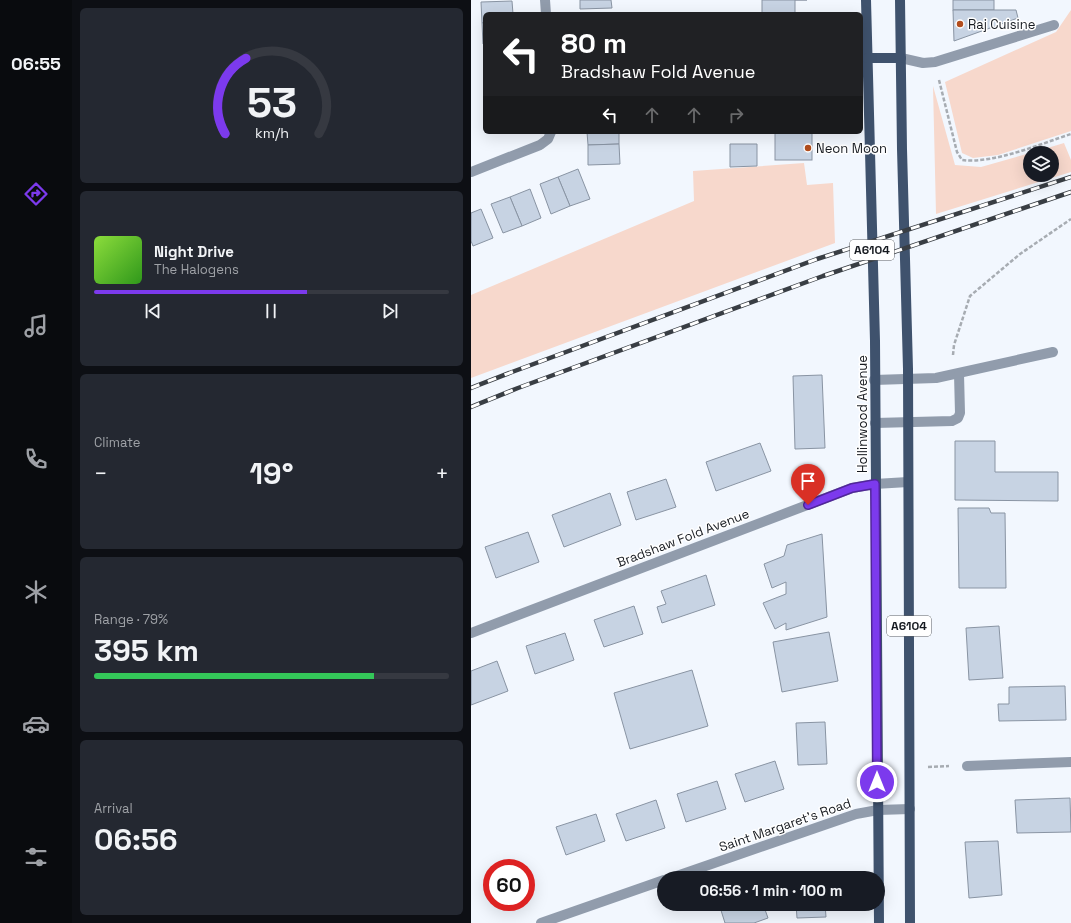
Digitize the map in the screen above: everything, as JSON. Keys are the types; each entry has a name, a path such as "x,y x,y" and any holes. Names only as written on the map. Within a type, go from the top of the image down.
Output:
{"main road":[{"name":"Hollinwood Avenue","path":"866,0 875,341 879,923"},
{"name":"A6104","path":"900,0 908,379 910,923"},
{"path":"867,58 901,58"}],"street":[{"path":"545,0 546,12"},
{"path":"901,58 923,63 935,62 1054,25"},
{"path":"471,172 539,145 548,139 550,134"},
{"path":"875,380 936,378 1053,352"},
{"path":"875,423 952,421 958,418 960,413 959,374"},
{"name":"Bradshaw Fold Avenue","path":"471,633 852,488 875,484 908,482"},
{"path":"967,766 1071,762"},
{"name":"Saint Margaret's Road","path":"691,871 851,816 878,810 910,809"},
{"path":"541,923 657,882"}],"path":[{"path":"935,62 957,152 962,160 972,162 994,159 1071,134"},
{"path":"952,360 954,345 970,296 1020,254 1071,219"}],"shaded area":[{"path":"1071,10 1071,131 998,155 973,158 962,153 945,82 1056,32"},
{"path":"933,86 955,165 981,167 1023,155 1023,182 1039,182 936,214"},
{"path":"1064,143 1071,160 1071,172 1059,176 1059,146 1054,146"},
{"path":"804,163 807,185 833,183 835,243 471,378 471,295 694,201 693,171"}],"building":[{"path":"580,0 611,0 612,8 580,9"},
{"path":"762,0 795,0 795,12 762,12"},
{"path":"953,0 994,0 994,10 953,10"},
{"path":"512,1 513,12 483,12 482,23 481,2"},
{"path":"953,10 1016,10 1018,18 954,41"},
{"path":"482,23 483,23 483,44"},
{"path":"587,134 619,134 619,144 588,145"},
{"path":"775,134 812,134 812,160 775,160"},
{"path":"619,144 620,164 588,165 588,145"},
{"path":"730,144 757,144 757,166 730,167"},
{"path":"578,169 590,199 570,206 558,177"},
{"path":"558,177 570,206 551,214 540,184"},
{"path":"530,189 541,218 522,226 510,197"},
{"path":"510,197 522,226 503,233 491,204"},
{"path":"481,209 493,238 473,246 471,241 471,213"},
{"path":"822,375 825,448 795,449 793,376"},
{"path":"955,441 995,441 995,472 1058,472 1058,501 955,500"},
{"path":"760,443 771,471 716,491 706,462"},
{"path":"666,479 676,507 636,520 627,492"},
{"path":"610,493 621,525 564,547 552,515"},
{"path":"958,508 989,508 991,513 1005,513 1006,588 959,588"},
{"path":"528,532 539,562 496,578 485,547"},
{"path":"822,534 827,617 786,630 786,623 775,629 763,603 786,594 786,582 772,588 764,564 784,556 787,545"},
{"path":"706,575 715,605 662,623 657,607 666,604 661,591"},
{"path":"634,606 643,634 604,647 594,620"},
{"path":"999,626 1003,678 969,680 966,628"},
{"path":"829,632 838,681 782,692 773,642"},
{"path":"565,633 574,660 535,674 526,646"},
{"path":"497,661 508,691 471,705 471,671"},
{"path":"692,670 708,726 630,749 614,693"},
{"path":"1065,686 1066,720 999,721 998,704 1009,704 1009,687"},
{"path":"825,722 827,764 798,765 796,723"},
{"path":"775,761 784,789 745,802 735,774"},
{"path":"717,781 726,809 686,822 677,794"},
{"path":"1070,798 1071,832 1017,833 1015,800"},
{"path":"656,800 665,828 626,841 616,814"},
{"path":"596,814 605,841 566,855 556,827"},
{"path":"998,841 1002,895 969,898 965,842"},
{"path":"721,911 766,911 768,918 754,923 725,923"},
{"path":"796,911 826,911 826,917 797,918"}],"railway":[{"path":"471,388 817,259 1071,177"},
{"path":"471,407 518,388 823,276 1071,192"}],"place":[{"name":"Raj Cuisine","path":"960,24"},
{"name":"Neon Moon","path":"808,148"}],"route":[{"path":"808,505 852,488 875,484 877,782"}]}
